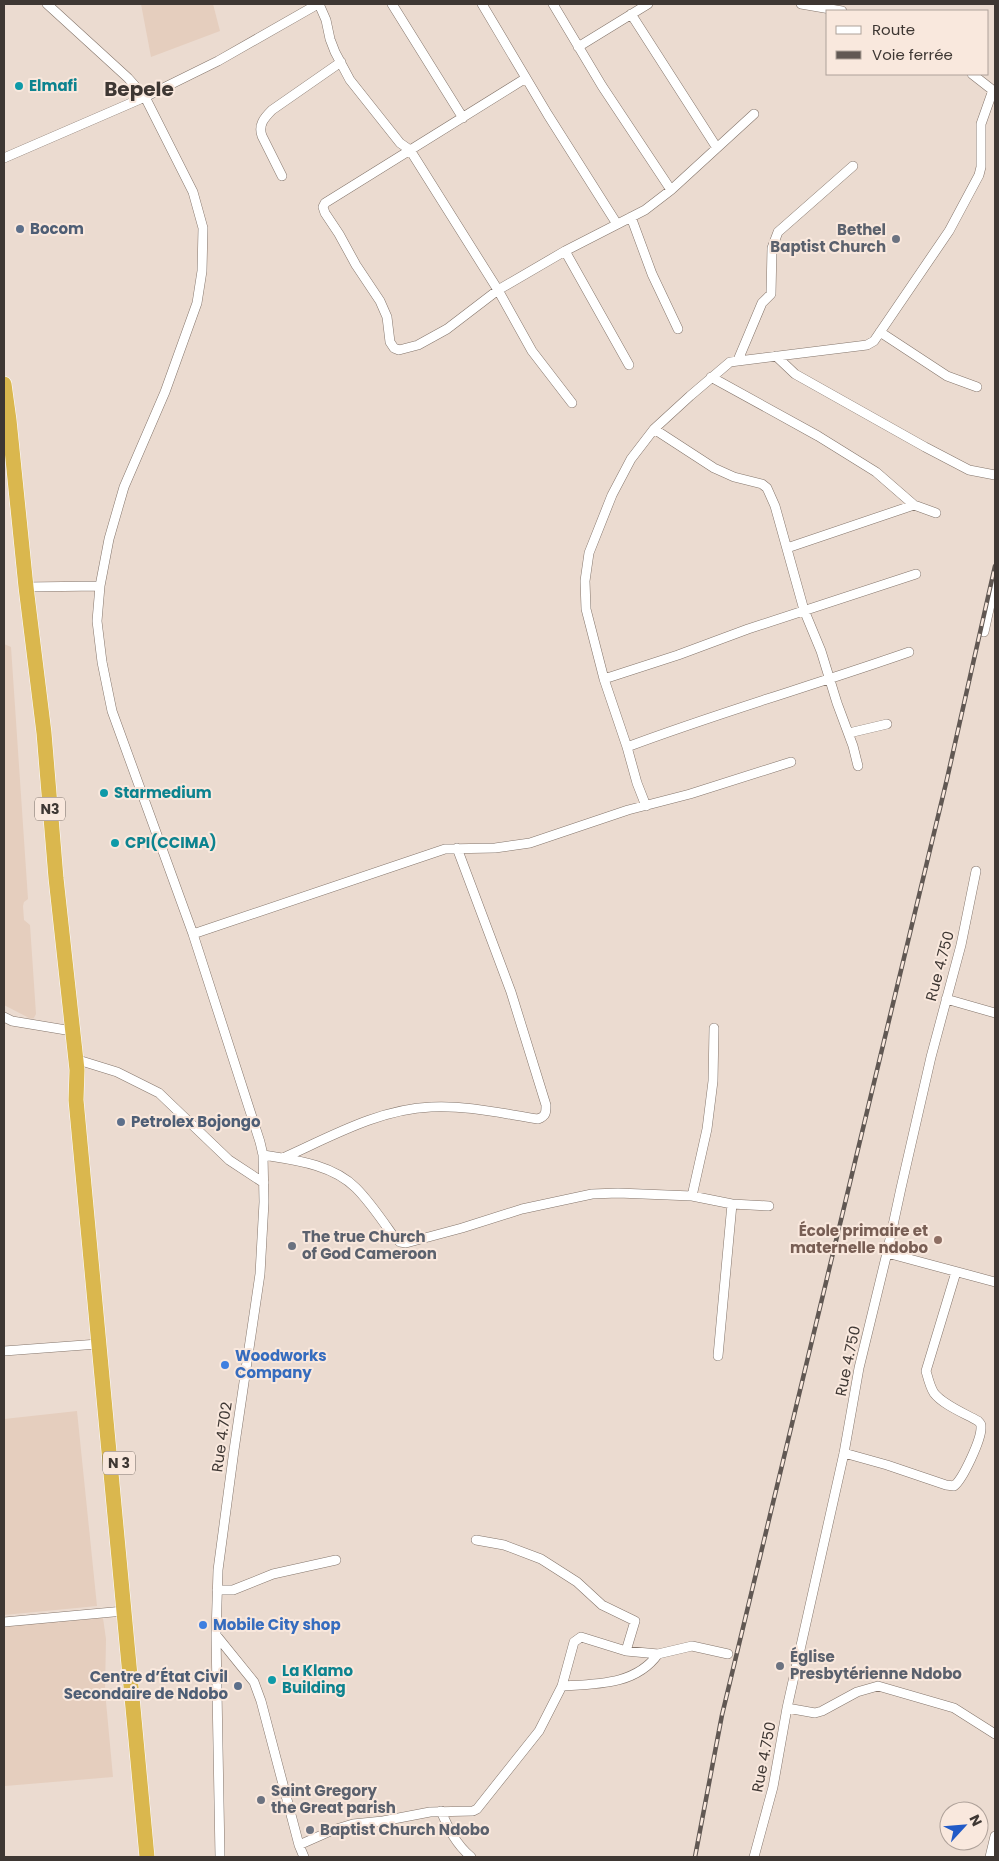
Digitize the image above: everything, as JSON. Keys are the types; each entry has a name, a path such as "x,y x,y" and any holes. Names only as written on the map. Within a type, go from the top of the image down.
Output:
{"highway":[{"path":"4,384 10,420 26,587"},
{"name":"N3","path":"26,587 44,733 56,878 72,1031"},
{"name":"N 3","path":"72,1031 76,1064 76,1100 98,1344 110,1418 143,1758 147,1857"},
{"name":"N 3","path":"76,1064 82,1081 85,1106 124,1611 157,1857"}],"street":[{"name":"Rue 4.702","path":"47,4 128,78 145,97 194,192 203,228 202,271 197,303 165,392 124,487 108,539 100,586 97,621 102,662 112,710 193,934 263,1155 264,1183 260,1274 232,1459 218,1570 216,1635 220,1857"},
{"path":"4,158 145,97 218,61 318,4 326,20 330,39 350,80 394,135 410,150 498,290 536,357 572,403"},
{"path":"392,4 463,118"},
{"path":"482,4 617,224"},
{"path":"553,4 602,86 671,190"},
{"path":"578,47 648,4"},
{"path":"801,4 836,10"},
{"path":"631,14 717,148"},
{"path":"282,176 260,131 265,116 340,62"},
{"path":"646,806 636,783 627,747 604,679 586,609 585,581 589,553 612,495 631,459 654,429 730,362 867,345 874,341 949,231 979,175 981,167 981,124 994,91 973,75"},
{"path":"526,78 325,203 325,213 380,301 387,318 390,342 394,348 399,350 418,345 447,329 498,290 565,251 645,210 671,190 754,114"},
{"path":"738,360 762,302 771,294 772,248 778,232 853,166"},
{"path":"631,217 652,274 678,329"},
{"path":"565,251 629,365"},
{"path":"880,332 947,376 977,387"},
{"path":"776,356 795,374 968,470 995,475"},
{"path":"711,377 818,436 876,472 914,505 936,513"},
{"path":"654,429 714,468 734,477 765,486 775,506 804,610 849,733 858,766"},
{"path":"787,548 914,505"},
{"path":"604,679 804,610 916,574"},
{"path":"984,632 995,582"},
{"path":"26,587 100,586"},
{"path":"627,747 686,724 830,680 909,652"},
{"path":"849,733 887,724"},
{"path":"193,934 445,849 495,848 530,843 628,810 791,762"},
{"path":"283,1158 352,1127 409,1109 433,1107 480,1110 538,1119 543,1118 546,1113 546,1105 512,992 456,848"},
{"name":"Rue 4.750","path":"754,1857 773,1787 787,1708 844,1453 859,1368 888,1254 901,1188 960,946 976,872"},
{"path":"946,999 995,1013"},
{"path":"4,1016 12,1021 72,1031"},
{"path":"692,1196 707,1129 713,1081 714,1028"},
{"path":"76,1064 117,1072 159,1093 229,1160 264,1183"},
{"path":"263,1155 303,1161 335,1174 355,1186 394,1237 400,1242 406,1243 522,1210 592,1194 618,1193 692,1196 732,1204 769,1206"},
{"path":"718,1356 732,1204"},
{"path":"888,1254 995,1282"},
{"path":"844,1453 887,1464 946,1486 954,1486 959,1480 973,1453 982,1430 981,1424 953,1408 935,1394 928,1382 926,1371 956,1272"},
{"path":"4,1351 98,1344"},
{"path":"476,1540 504,1545 541,1558 577,1582 602,1604 635,1621 626,1651"},
{"path":"217,1590 233,1590 273,1574 336,1560"},
{"path":"4,1622 124,1611"},
{"path":"216,1635 254,1682 261,1701 299,1846 304,1857"},
{"path":"299,1846 332,1830 354,1824 441,1811 473,1811 480,1806 539,1731 562,1686 574,1642 581,1637 626,1651 658,1654 692,1646 728,1654"},
{"path":"562,1686 612,1682 642,1670 658,1654"},
{"path":"787,1708 815,1713 856,1692 878,1686 954,1708 995,1734"},
{"path":"441,1811 451,1834 460,1847 471,1857"},
{"path":"990,1857 995,1836"}],"shaded area":[{"path":"141,4 213,4 220,31 151,57"},
{"path":"4,644 11,647 28,899 24,902 23,906 24,920 30,925 36,1014 31,1019 4,1005"},
{"path":"77,1411 97,1606 4,1615 4,1419"},
{"path":"103,1618 106,1639 105,1691 113,1777 5,1786 4,1626"}],"railway":[{"path":"695,1857 722,1715 947,779 995,566"}],"place":[{"name":"Elmafi","path":"19,86"},
{"name":"Bocom","path":"20,229"},
{"name":"Bethel Baptist Church","path":"896,239"},
{"name":"Starmedium","path":"104,793"},
{"name":"CPI(CCIMA)","path":"115,843"},
{"name":"Petrolex Bojongo","path":"121,1122"},
{"name":"École primaire et maternelle ndobo","path":"938,1240"},
{"name":"The true Church of God Cameroon","path":"292,1246"},
{"name":"Woodworks Company","path":"225,1365"},
{"name":"Mobile City shop","path":"203,1625"},
{"name":"Église Presbytérienne Ndobo","path":"780,1666"},
{"name":"La Klamo Building","path":"272,1680"},
{"name":"Centre d’État Civil Secondaire de Ndobo","path":"238,1686"},
{"name":"Saint Gregory the Great parish","path":"261,1800"},
{"name":"Baptist Church Ndobo","path":"310,1830"}],"district":[{"name":"Bepele","path":"139,89"}]}
